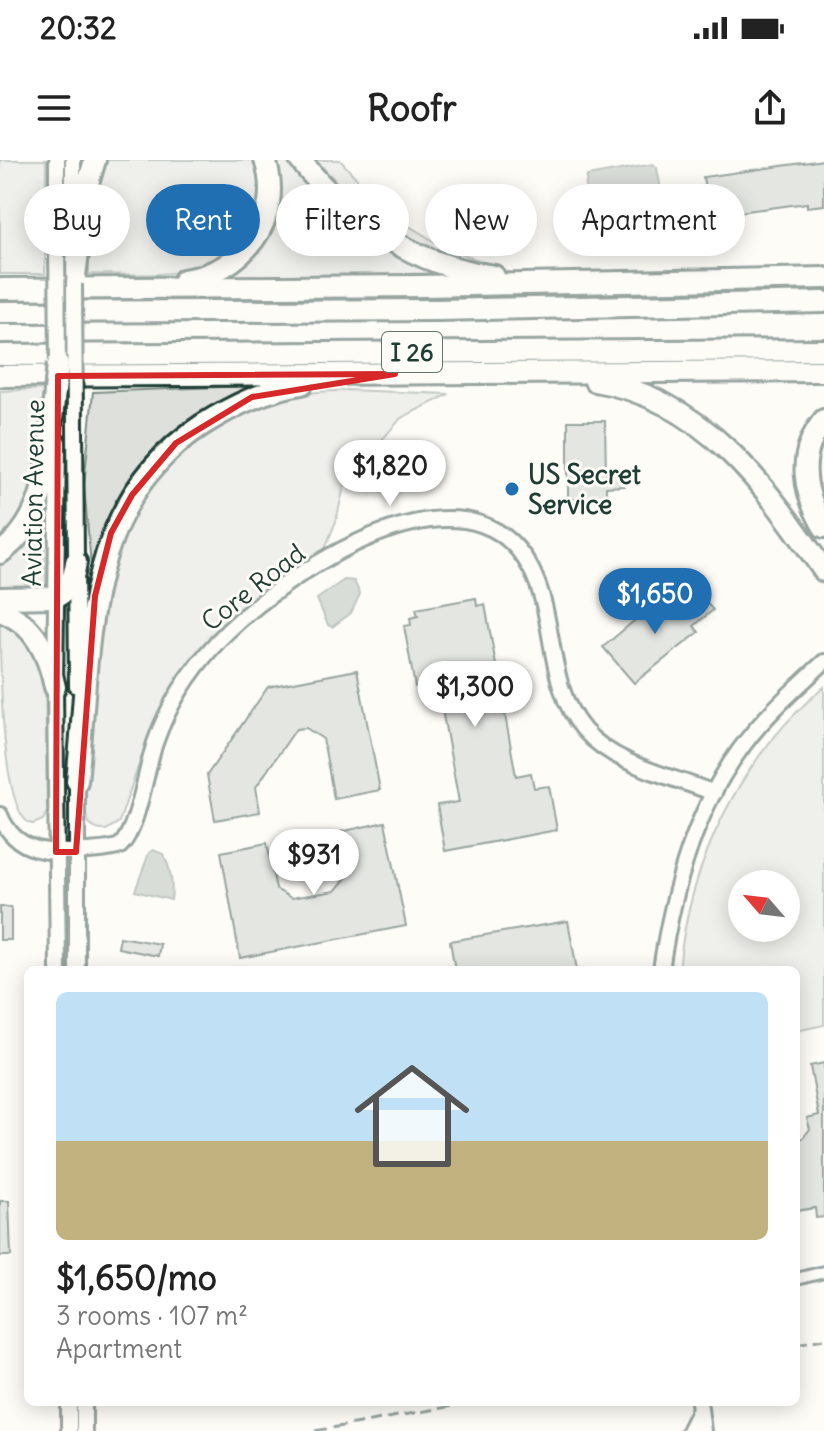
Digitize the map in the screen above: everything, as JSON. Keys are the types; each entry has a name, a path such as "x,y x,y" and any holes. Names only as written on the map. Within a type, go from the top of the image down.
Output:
{"highway":[{"path":"88,184 95,160"},
{"path":"82,287 195,278 211,275 234,261 248,250 262,226 270,199 265,160"},
{"path":"300,160 361,221 419,255 488,275 602,281"},
{"path":"78,256 82,287"},
{"path":"0,289 818,277"},
{"name":"I 26","path":"0,312 438,310 824,302"},
{"name":"I 26","path":"0,355 824,350"},
{"path":"0,553 22,534 35,512 55,428 50,370"},
{"path":"0,378 50,370 395,374 824,371"},
{"path":"495,373 605,382 669,404 733,451 791,522 824,571"},
{"path":"77,781 99,573 111,533 132,495 176,443 252,397 301,384 395,374"},
{"path":"824,420 803,471 813,508 824,527"},
{"path":"0,598 56,597 68,588 76,562"},
{"path":"0,611 18,620 38,639 49,659 55,687"}],"street":[{"name":"Aviation Avenue","path":"50,370 57,240 57,160"},
{"path":"73,160 74,184"},
{"name":"Aviation Avenue","path":"77,966 75,428 82,287"},
{"name":"Aviation Avenue","path":"55,428 58,966"},
{"name":"Core Road","path":"76,852 106,850 125,842 156,740 173,702 201,661 236,624 299,577 354,543 390,528 429,521 470,522 498,534 526,560 536,580 569,708 592,739 617,756 714,793"},
{"path":"662,966 681,868 714,793 738,752 772,710 824,662"},
{"path":"0,815 15,840 32,849 76,852"},
{"path":"800,1278 824,1272"},
{"path":"69,1406 69,1431"},
{"path":"84,1406 84,1431"},
{"path":"689,1431 699,1406"},
{"path":"699,1406 703,1431"},
{"path":"699,1406 713,1431"}],"highlighted area":[{"path":"395,374 252,397 176,443 132,495 111,533 95,596 76,852 56,852 58,376"}],"shaded area":[{"path":"0,160 46,160 46,184 24,184 24,256 45,256 45,274 0,274"},
{"path":"105,160 255,160 261,187 260,194 260,184 146,184 146,256 224,256 187,271 137,275 89,274 89,256 130,256 130,184 98,184"},
{"path":"275,160 290,160 311,184 276,184 276,256 409,254 438,273 226,279 226,275 251,256 260,256 260,221"},
{"path":"316,160 340,160 362,184 339,184"},
{"path":"653,164 657,168 660,184 586,184 587,176"},
{"path":"409,226 425,236 425,247 409,239"},
{"path":"272,385 252,390 114,513 91,566 84,485 93,392"},
{"path":"46,389 42,450 32,491 14,526 0,540 0,391"},
{"path":"347,390 449,394 401,418 345,482 336,521 324,551 221,625 179,675 154,721 119,822 106,830 94,828 85,810 99,609 107,573 134,513 171,463 220,425 280,398"},
{"path":"44,516 46,586 0,588 0,562"},
{"path":"344,580 354,581 360,594 351,613 332,627 328,625 317,599"},
{"path":"0,620 26,637 45,672 47,812 43,820 33,824 22,816 8,767"},
{"path":"824,687 824,1025 800,1030 800,966 680,966 694,890 707,851 744,779 767,746"},
{"path":"153,850 163,854 168,865 171,900 135,891 149,853"}],"building":[{"path":"824,160 824,205 807,207 807,203 745,211 745,184 704,184 703,177"},
{"path":"568,421 605,421 606,475 625,473 624,486 606,487 606,499 568,499"},
{"path":"667,593 685,614 704,600 713,610 694,626 699,632 634,683 603,647"},
{"path":"476,598 477,606 485,604 516,776 531,773 534,788 549,786 557,830 445,851 437,805 459,802 437,682 415,687 404,626 411,625 410,618 418,616 416,609"},
{"path":"357,670 380,790 334,799 323,739 306,728 296,729 256,787 260,812 215,820 207,775 268,687"},
{"path":"385,822 406,926 240,958 221,852 267,843 276,889 291,898 335,891 347,877 340,832"},
{"path":"0,907 11,907 11,940 0,940"},
{"path":"568,921 576,966 454,966 450,941"},
{"path":"120,937 160,944 158,956 118,948"},
{"path":"824,1063 824,1217 816,1218 815,1208 800,1210 800,1139 810,1129 807,1118 819,1115 810,1066"},
{"path":"0,1201 9,1201 11,1256 0,1256"}],"railway":[{"path":"800,1343 824,1339"},
{"path":"315,1431 453,1406"}],"place":[{"name":"US Secret Service","path":"512,489"}]}
